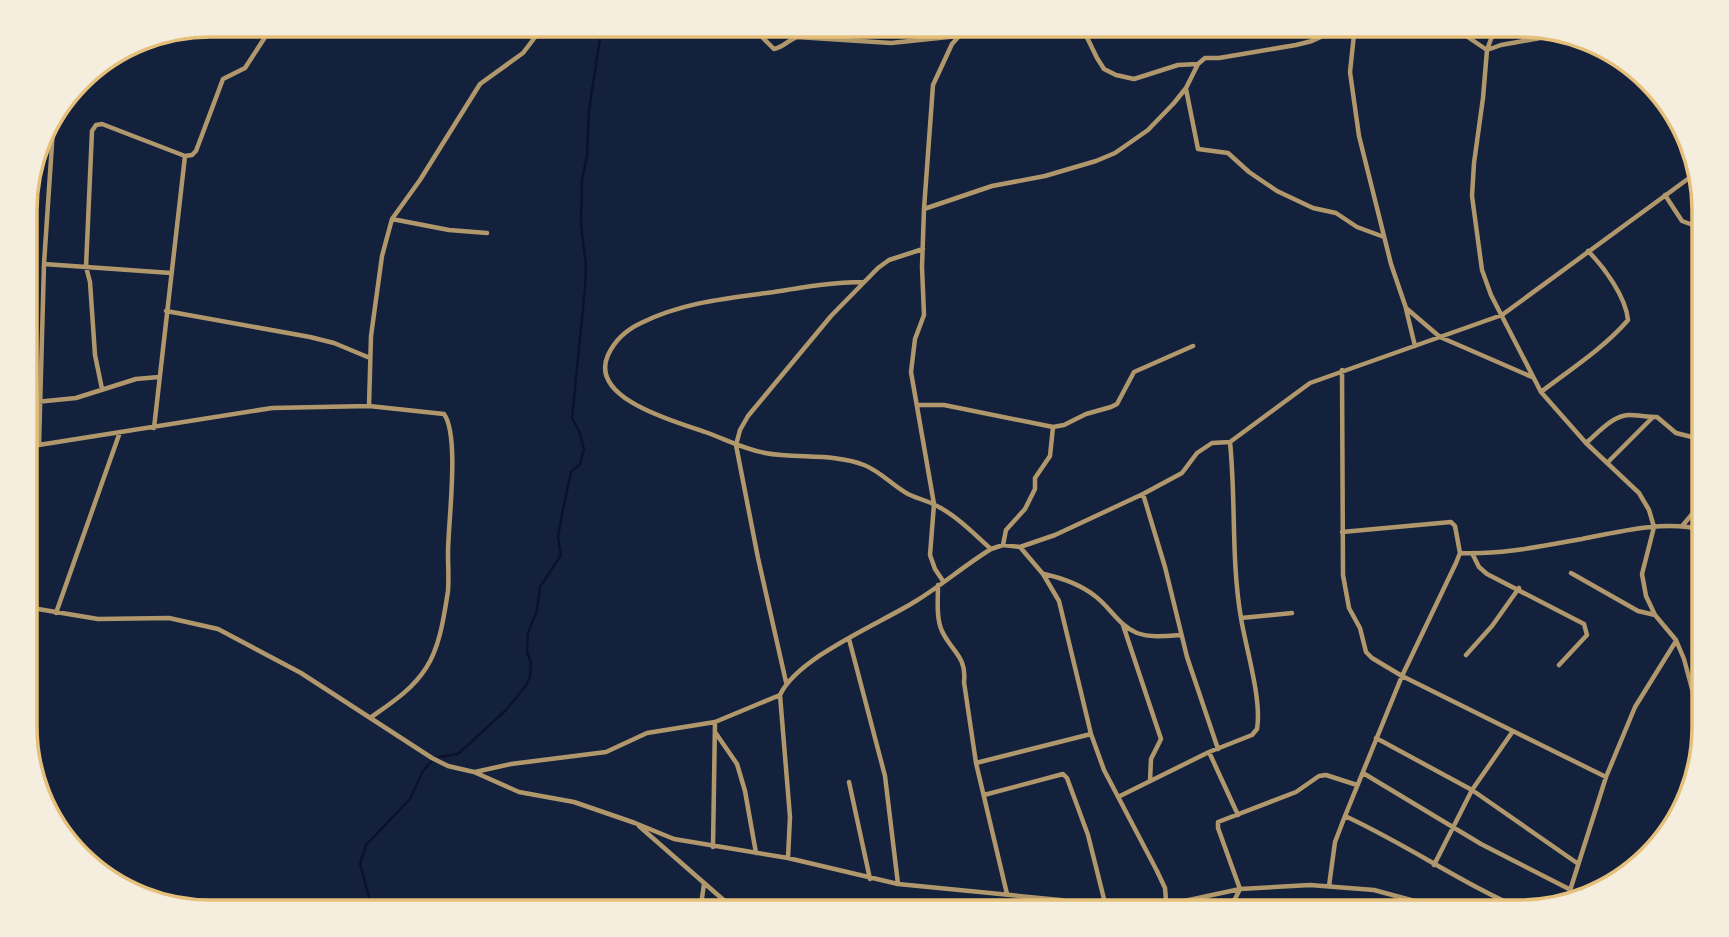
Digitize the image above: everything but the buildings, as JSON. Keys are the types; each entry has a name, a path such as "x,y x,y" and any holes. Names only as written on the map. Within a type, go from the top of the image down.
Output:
{"street":[{"path":"102,389 95,355 90,282 86,267 92,131 96,125 102,124 185,156 192,155 196,151 223,79 245,68 265,37"},
{"path":"369,406 370,358 382,256 392,219 420,180 480,84 523,53 535,37"},
{"path":"762,37 774,49 797,37 891,43 949,37"},
{"path":"958,37 952,44 933,85 924,209 924,315 912,358 911,372 934,504 930,555 941,583 938,612 942,631 966,670 964,682 976,763 1007,894"},
{"path":"1087,37 1104,69 1116,75 1134,79 1178,65 1198,64"},
{"path":"924,209 992,186 1045,176 1115,153 1149,130 1186,88 1198,64 1205,58 1296,45 1321,37"},
{"path":"1354,37 1350,72 1359,136 1415,346"},
{"path":"1468,37 1487,50"},
{"path":"1492,37 1487,50 1472,196 1482,270 1491,295 1541,392 1586,443 1639,493 1649,510 1654,527 1642,575 1646,596 1655,615 1676,640 1692,689"},
{"path":"1487,50 1501,44 1536,38"},
{"path":"1186,88 1198,149 1228,153 1249,172 1277,191 1313,208 1336,213 1357,226 1384,237"},
{"path":"52,138 44,264 39,445 272,408 369,406 444,414 449,421 450,570 437,647 427,667 407,692 370,718"},
{"path":"154,428 185,156"},
{"path":"788,858 790,817 780,695 786,682 817,656 918,600 991,549 1003,545 1020,547 1143,495 1182,473 1197,453 1212,443 1230,442 1310,383 1502,315 1689,178"},
{"path":"1665,195 1682,221 1692,225"},
{"path":"392,219 449,230 486,233"},
{"path":"786,682 736,445 740,430 748,416 831,316 864,282 889,260 923,249"},
{"path":"1541,392 1610,341 1628,320 1626,308 1603,266 1588,251"},
{"path":"44,264 171,273"},
{"path":"864,282 826,284 666,310 633,327 615,341 606,359 607,375 616,391 624,398 650,412 736,445 774,454 847,460 867,466 908,494 934,504 962,523 991,549"},
{"path":"1406,308 1440,337 1534,378"},
{"path":"166,311 334,342 370,358"},
{"path":"918,405 944,405 1054,427 1064,425 1116,404 1135,372 1193,346"},
{"path":"1342,370 1343,575 1347,600 1360,628 1366,652 1372,659 1402,676 1606,777"},
{"path":"37,402 76,398 136,379 159,377"},
{"path":"1586,443 1620,417 1630,415 1657,417 1676,433 1692,437"},
{"path":"1608,462 1653,417"},
{"path":"1003,545 1006,530 1025,509 1035,489 1035,478 1050,456 1054,427"},
{"path":"56,613 120,432"},
{"path":"1118,797 1209,752 1252,736 1258,729 1252,666 1241,618 1234,558 1234,486 1230,442"},
{"path":"1143,495 1165,566 1181,635 1218,749"},
{"path":"1683,526 1692,515"},
{"path":"1329,886 1335,842 1357,785 1402,676 1460,552 1455,526 1451,523 1342,532"},
{"path":"1460,552 1530,548 1654,527 1692,528"},
{"path":"1020,547 1043,574 1059,601 1091,734 1104,770 1165,888 1166,900"},
{"path":"1472,553 1479,567 1487,573 1579,621 1587,628 1587,635 1559,664"},
{"path":"1571,573 1638,611 1655,615"},
{"path":"1043,574 1096,596 1123,625 1136,633 1150,636 1181,635"},
{"path":"1466,655 1492,626 1519,589"},
{"path":"37,609 98,619 169,618 218,629 301,673 448,766 474,772 519,792 575,802 674,839 788,858 898,884 1060,900"},
{"path":"1241,618 1292,613"},
{"path":"1123,625 1161,739 1151,759 1150,781"},
{"path":"849,639 885,776 898,884"},
{"path":"1568,893 1606,777 1635,707 1676,640"},
{"path":"474,772 510,764 606,752 647,733 715,722 780,695"},
{"path":"713,847 715,722"},
{"path":"1434,865 1472,790 1513,731"},
{"path":"715,732 737,764 756,853"},
{"path":"976,763 1091,734"},
{"path":"1376,738 1472,790 1578,863"},
{"path":"1209,752 1238,815"},
{"path":"1363,773 1453,827 1569,889"},
{"path":"984,794 1063,774 1067,778 1088,835 1104,900"},
{"path":"1235,900 1240,889 1217,825 1296,792 1319,776 1326,775 1357,785"},
{"path":"849,782 870,878"},
{"path":"1345,816 1500,900"},
{"path":"635,823 722,900"},
{"path":"702,900 704,883"},
{"path":"1190,900 1240,889 1329,886 1374,890 1411,900"}],"waterway":[{"path":"439,757 458,754 506,710 525,687 530,677 531,663 527,652 528,633 537,610 540,587 561,555 558,537 571,472 580,464 584,449 572,418 586,265 581,225 582,179 600,37"},
{"path":"370,900 360,864 366,845 410,799 423,771 431,762"}]}
